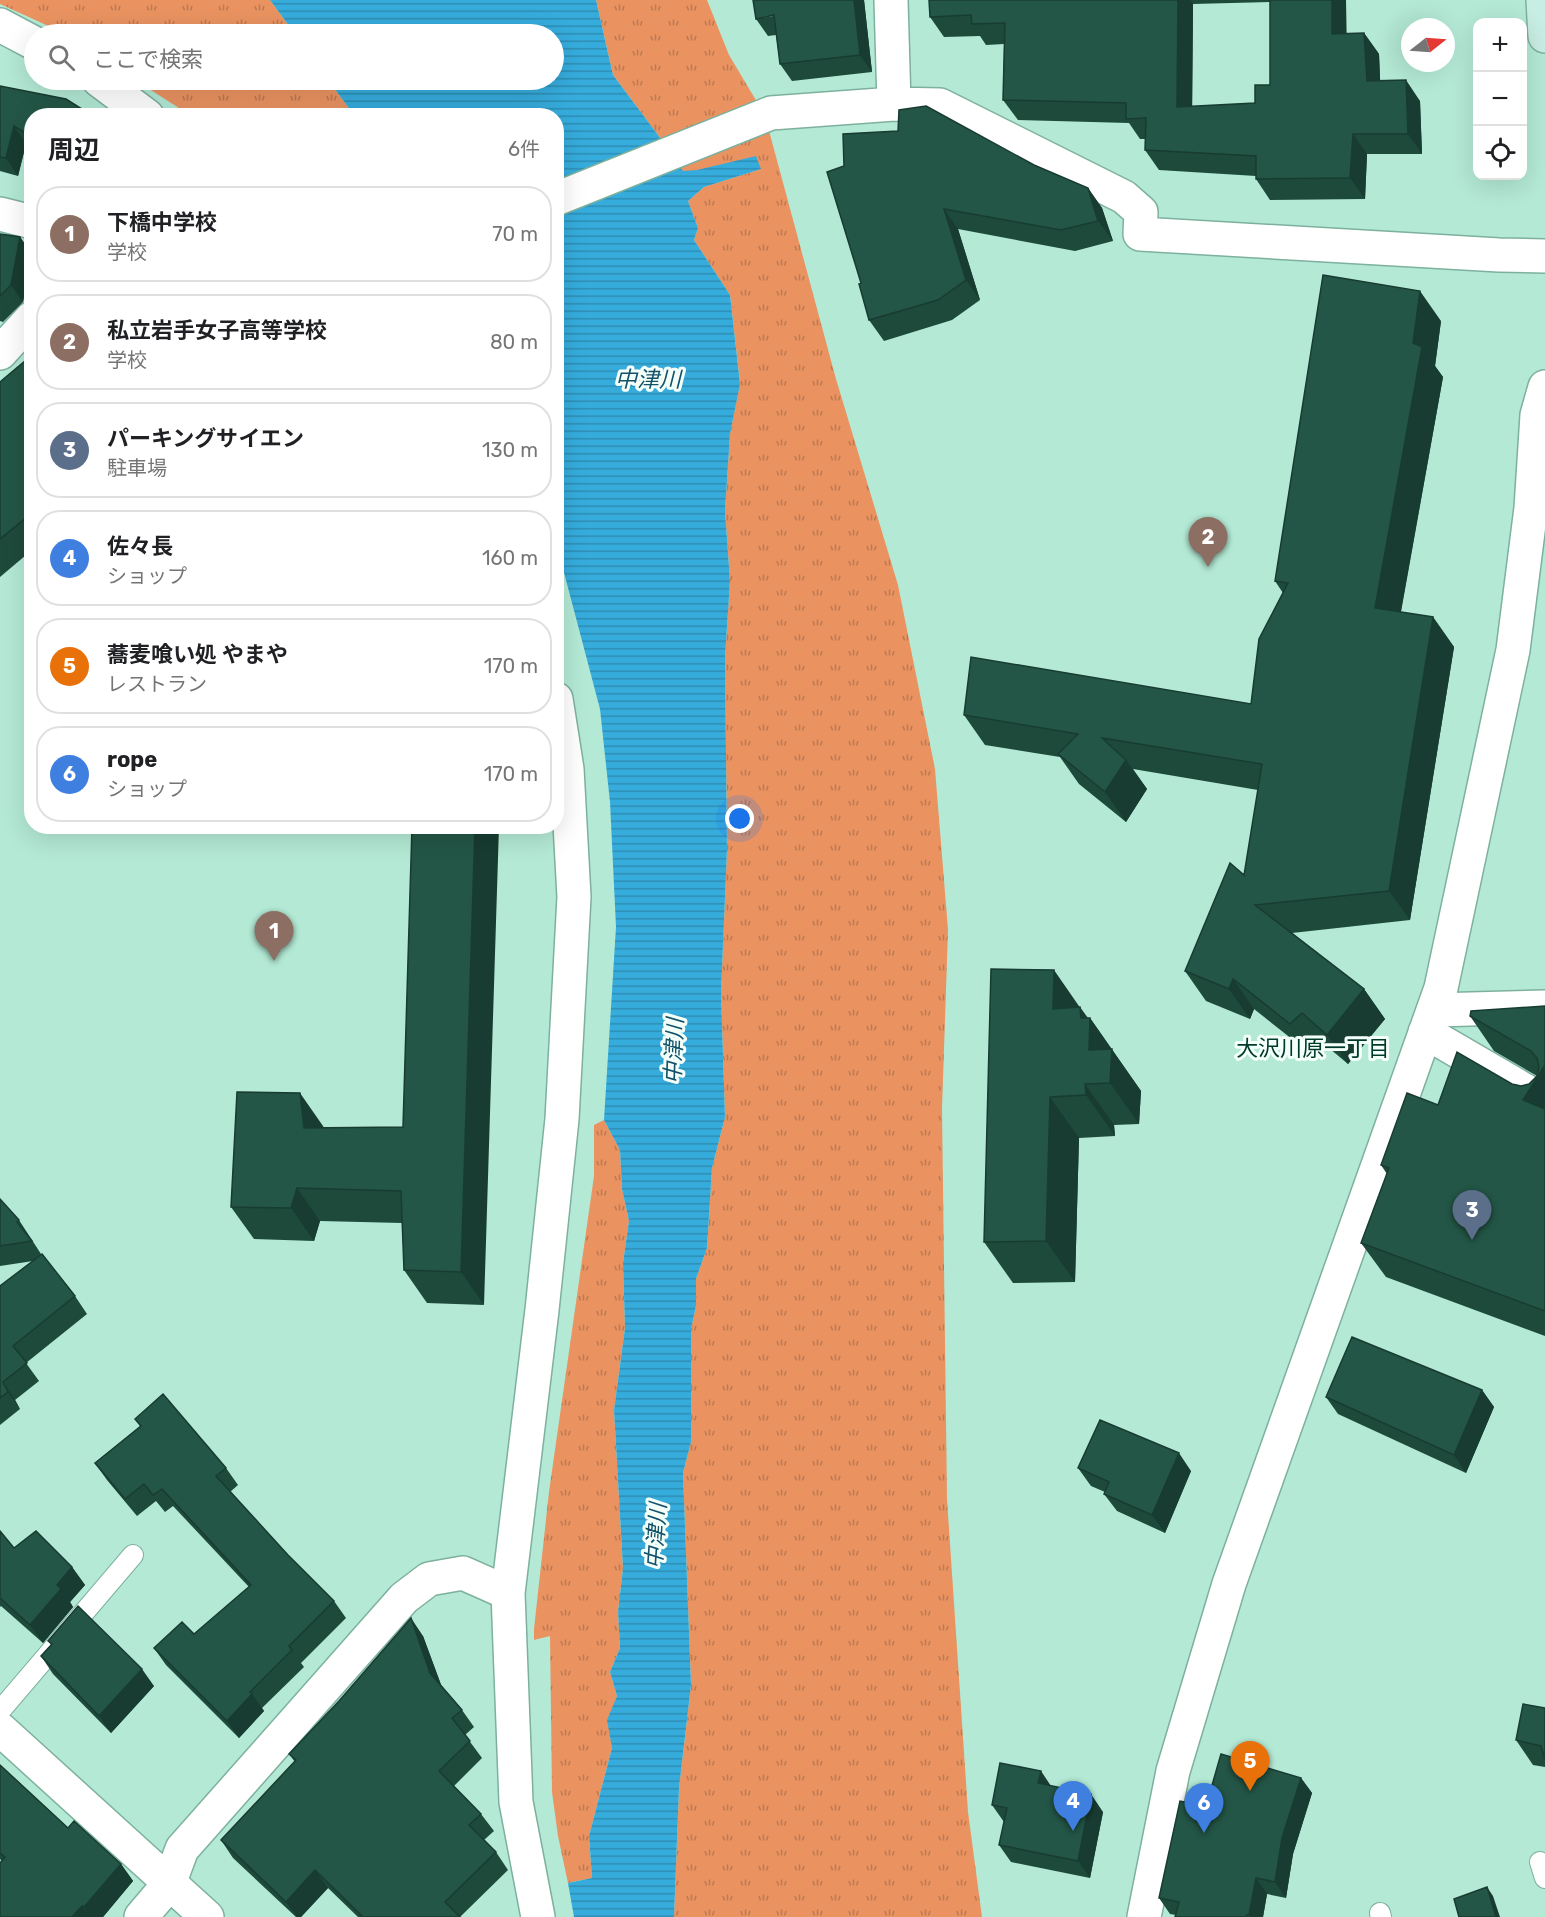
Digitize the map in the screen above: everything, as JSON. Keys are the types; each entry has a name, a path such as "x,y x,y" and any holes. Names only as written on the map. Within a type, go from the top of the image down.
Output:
{"street":[{"path":"891,0 894,104"},
{"path":"1543,0 1545,36"},
{"path":"0,25 24,38"},
{"path":"112,90 136,108"},
{"path":"564,196 771,113 894,104 940,105 1124,197 1141,212 1140,234 1545,256"},
{"path":"0,214 24,220"},
{"path":"0,353 24,327"},
{"path":"1144,1917 1173,1771 1229,1584 1429,1021 1453,933 1513,650 1531,508 1537,415 1545,387"},
{"path":"538,1917 516,1802 508,1593 562,1119 574,897 564,750"},
{"path":"1429,1021 1545,1007"},
{"path":"1429,1021 1545,1102"},
{"path":"141,1917 169,1884 182,1849 404,1598 429,1579 463,1573 508,1593"},
{"path":"0,1729 207,1917"}],"lane":[{"path":"0,1712 133,1556"}],"green space":[{"path":"0,0 270,0 288,24 44,24 0,4"},
{"path":"596,0 707,0 729,55 757,102 661,139 613,75"},
{"path":"151,90 335,90 349,108 179,108"},
{"path":"768,127 836,379 898,585 935,769 948,930 942,1109 947,1499 968,1812 982,1917 674,1917 679,1788 691,1685 683,1473 691,1442 691,1329 696,1306 696,1279 707,1248 712,1168 725,1117 721,993 727,850 725,658 730,581 725,511 730,434 740,383 730,295 694,240 698,228 688,201 704,187 761,169 683,172 678,164"},
{"path":"604,1120 620,1150 622,1189 629,1221 623,1263 625,1328 614,1410 623,1568 618,1612 620,1648 610,1672 617,1696 608,1720 612,1748 589,1836 592,1878 568,1883 552,1792 550,1636 534,1640 534,1629 549,1492 594,1176 594,1125"}],"water":[{"name":"中津川","path":"270,0 596,0 613,75 683,171 697,170 756,156 761,169 704,187 688,201 698,228 694,240 730,295 740,384 730,434 725,511 730,581 725,658 727,850 721,993 725,1117 712,1168 707,1248 696,1279 696,1306 691,1329 691,1442 683,1473 691,1685 679,1788 674,1917 574,1917 568,1883 592,1878 589,1836 612,1748 607,1720 617,1696 610,1672 620,1648 618,1612 623,1568 614,1410 625,1328 623,1263 629,1221 622,1189 620,1150 604,1120 616,927 610,802 600,709 564,573 564,108 349,108 335,90 564,90 564,24 288,24"}],"building":[{"path":"753,0 854,0 860,55 780,64 774,15 756,19"},
{"path":"929,0 1178,0 1177,107 1255,103 1255,85 1270,85 1270,0 1332,0 1332,34 1364,33 1367,81 1406,80 1408,134 1353,134 1350,178 1256,179 1256,156 1145,150 1146,118 1126,119 1126,103 1003,100 1005,23 972,24 971,15 930,17"},
{"path":"0,86 66,99 80,108 24,108 24,132 14,126 6,158 0,157"},
{"path":"926,106 1034,165 1088,188 1098,221 1061,230 944,209 966,280 938,300 869,320 859,284 861,283 827,172 844,166 843,134 898,131 899,110"},
{"path":"0,234 20,237 11,285 0,296"},
{"path":"1323,275 1420,291 1413,343 1422,347 1375,608 1433,617 1389,891 1255,905 1364,989 1327,1035 1302,1013 1290,1024 1233,979 1229,989 1185,971 1230,863 1244,875 1262,764 1102,738 1126,760 1105,792 1058,754 1078,734 964,715 971,657 1251,704 1259,639 1288,583 1275,581"},
{"path":"24,362 24,520 0,539 0,382"},
{"path":"412,834 475,834 461,1272 404,1270 401,1191 297,1188 291,1208 231,1207 237,1092 300,1093 304,1128 403,1127"},
{"path":"991,969 1054,970 1053,1009 1080,1007 1081,1018 1090,1018 1089,1050 1112,1049 1110,1083 1085,1084 1086,1095 1050,1097 1046,1241 984,1242"},
{"path":"1545,1006 1545,1065 1523,1100 1545,1109 1545,1311 1361,1243 1389,1168 1381,1165 1407,1093 1438,1105 1457,1052 1512,1084 1521,1086 1529,1084 1537,1076 1539,1067 1537,1058 1531,1051 1470,1016 1471,1011"},
{"path":"0,1199 19,1220 17,1222 32,1241 0,1246"},
{"path":"42,1254 75,1296 13,1346 27,1363 3,1382 8,1392 0,1398 0,1286"},
{"path":"1352,1337 1482,1390 1454,1455 1326,1397"},
{"path":"163,1394 226,1468 216,1476 288,1555 334,1601 289,1646 292,1650 250,1692 252,1694 227,1721 154,1648 182,1622 194,1634 251,1585 162,1489 153,1495 144,1484 125,1499 95,1463 141,1426 135,1419"},
{"path":"1100,1420 1179,1453 1152,1515 1104,1494 1109,1482 1078,1468"},
{"path":"0,1531 14,1548 36,1531 72,1567 57,1585 61,1589 30,1625 0,1598"},
{"path":"78,1606 142,1669 99,1716 41,1656 52,1644 48,1641"},
{"path":"411,1618 430,1673 462,1710 452,1718 470,1741 439,1771 481,1814 469,1825 496,1852 445,1902 460,1917 363,1917 315,1870 286,1902 221,1840 296,1760 289,1754 339,1701"},
{"path":"1523,1704 1545,1708 1545,1760 1541,1746 1516,1740"},
{"path":"1221,1754 1301,1778 1282,1838 1275,1882 1256,1878 1249,1915 1246,1917 1175,1917 1179,1902 1159,1898 1180,1801 1206,1806"},
{"path":"1000,1763 1041,1771 1038,1783 1091,1794 1078,1861 999,1845 1007,1808 992,1805"},
{"path":"0,1765 68,1828 74,1821 121,1864 84,1907 82,1906 72,1917 0,1917 0,1863 5,1857 0,1853"},
{"path":"1487,1887 1496,1917 1459,1917 1454,1899"}],"place":[{"name":"私立岩手女子高等学校","path":"1208,567"},
{"name":"下橋中学校","path":"274,961"},
{"name":"パーキングサイエン","path":"1472,1240"},
{"name":"蕎麦喰い処 やまや","path":"1250,1791"},
{"name":"佐々長","path":"1073,1831"},
{"name":"rope","path":"1204,1833"}],"district":[{"name":"大沢川原一丁目","path":"1313,1048"}]}
